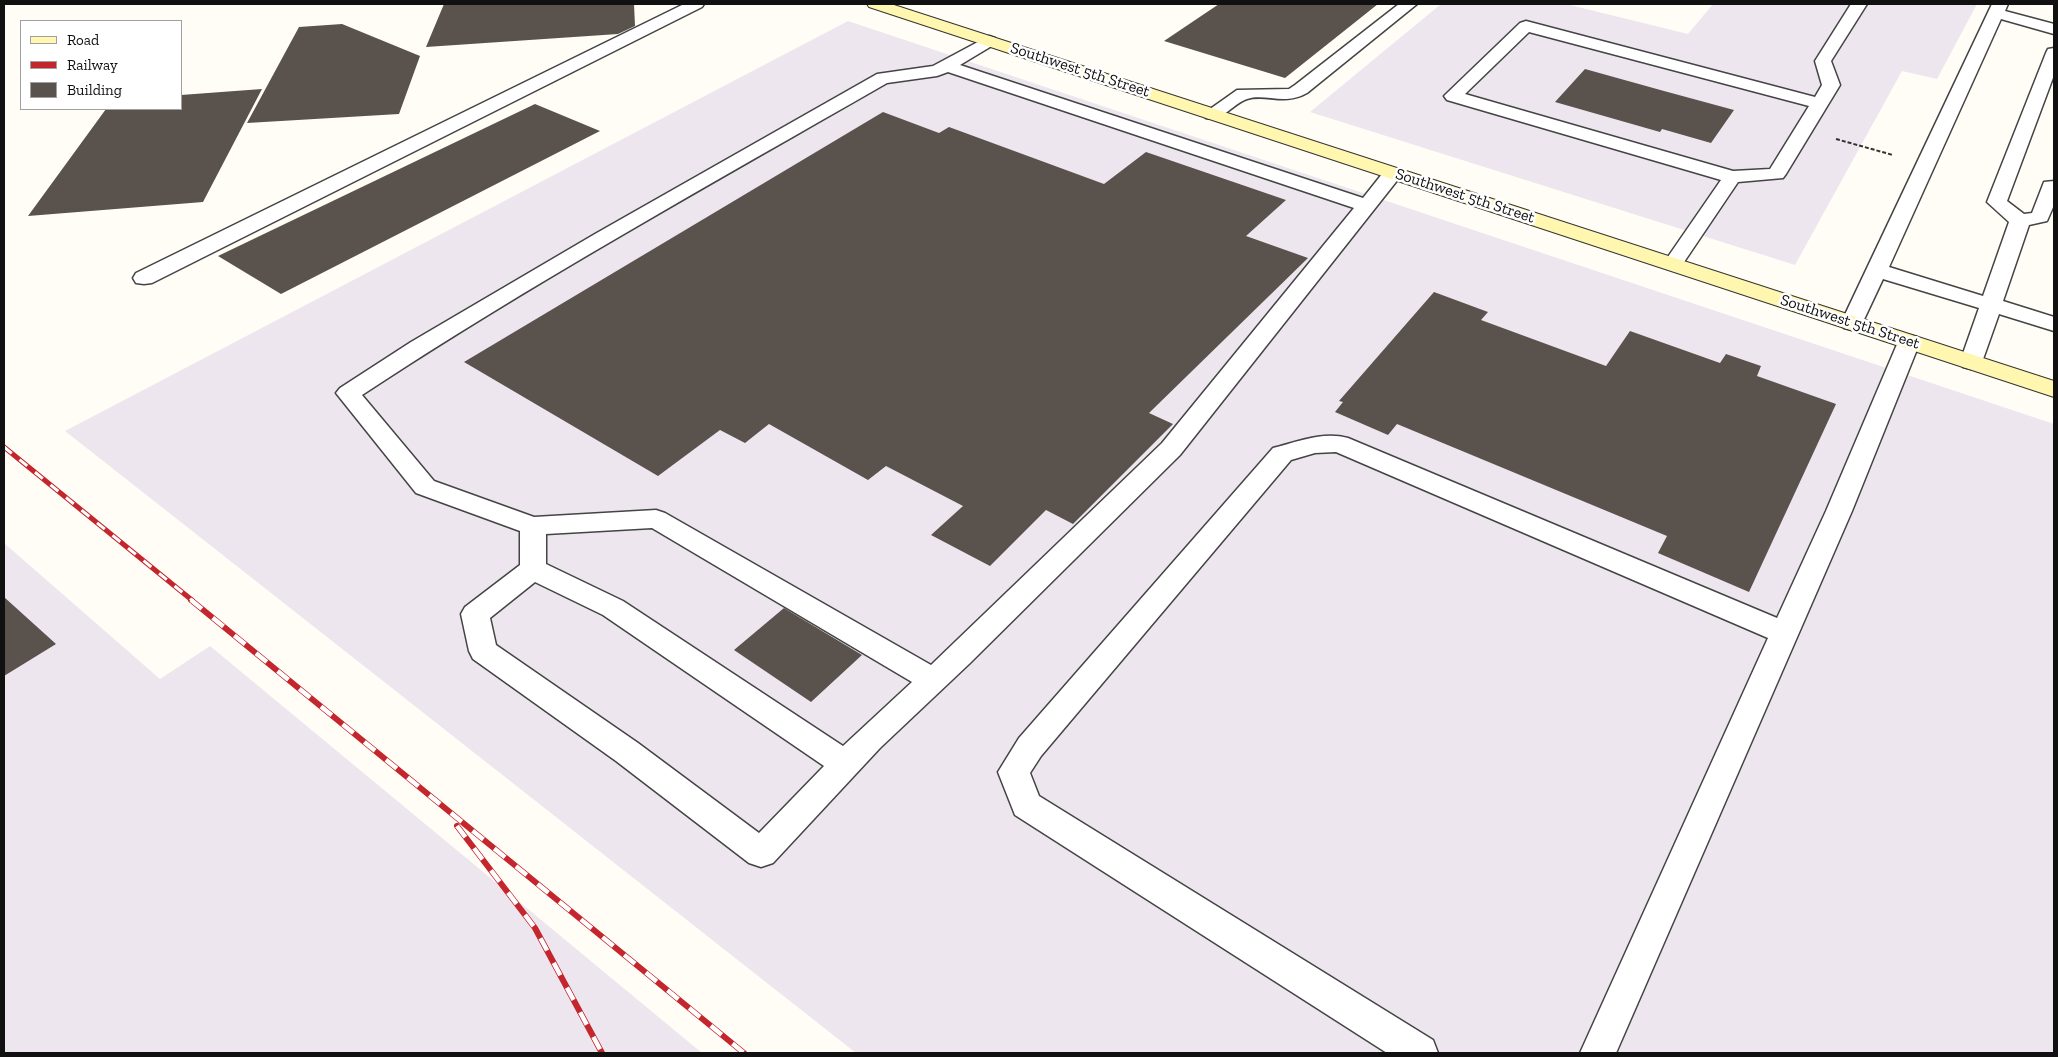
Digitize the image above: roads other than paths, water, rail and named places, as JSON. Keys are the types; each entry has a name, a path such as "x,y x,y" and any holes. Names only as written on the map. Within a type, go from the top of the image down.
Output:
{"street":[{"name":"Southwest 5th Street","path":"875,4 2054,389"}],"lane":[{"path":"144,278 696,4"},
{"path":"1212,114 1243,94 1292,94 1301,89 1409,4"},
{"path":"1819,103 1526,26 1453,96 1732,177 1776,174 1831,85 1822,61 1859,4"},
{"path":"1852,323 1998,9 2054,29"},
{"path":"933,680 656,519 533,526 425,487 348,393 419,347 594,242 883,78 938,71 989,41"},
{"path":"2020,221 1997,202 2054,53"},
{"path":"947,66 1366,206"},
{"path":"533,568 475,614 483,651 627,752 761,853 846,764 1171,449 1393,173"},
{"path":"1673,264 1732,177"},
{"path":"2020,221 2040,217 2050,186"},
{"path":"1971,362 2020,221"},
{"path":"1877,270 2054,324"},
{"path":"1598,1053 1839,511 1910,342"},
{"path":"1420,1053 1026,805 1014,772 1030,747 1282,454 1315,445 1339,444 1784,633"},
{"path":"533,526 533,568"},
{"path":"533,568 613,608 846,764"}],"railway":[{"path":"4,447 193,601"},
{"path":"191,600 744,1053"},
{"path":"457,826 535,928 602,1053"}]}
